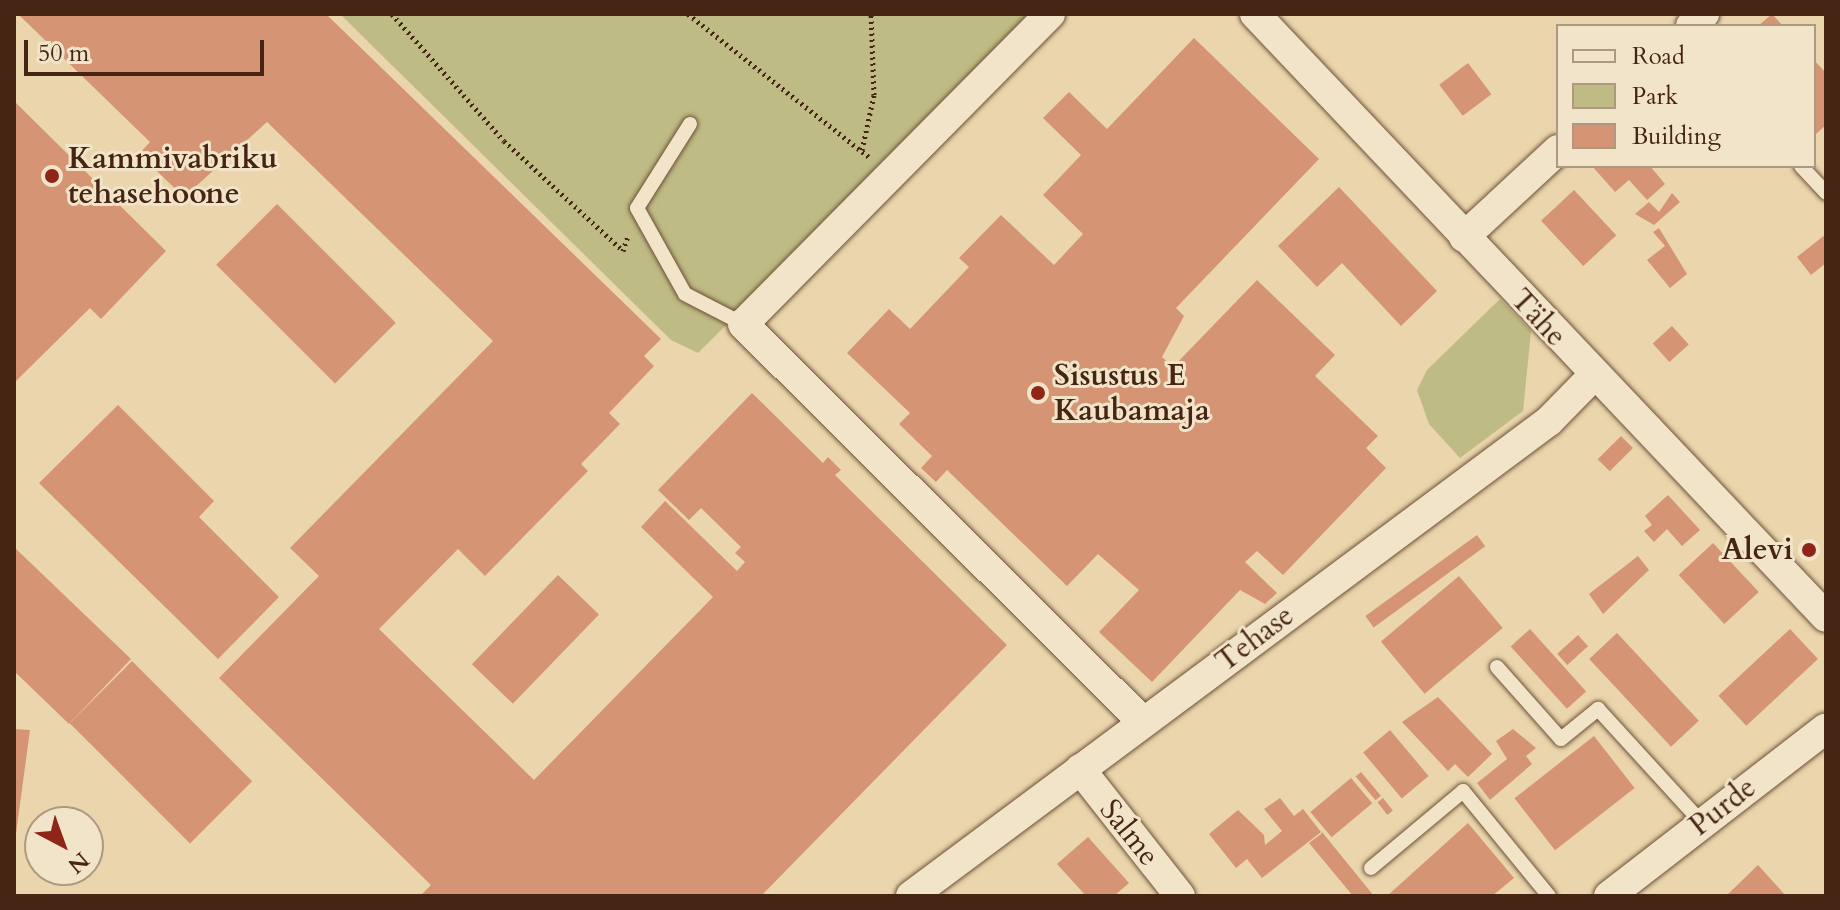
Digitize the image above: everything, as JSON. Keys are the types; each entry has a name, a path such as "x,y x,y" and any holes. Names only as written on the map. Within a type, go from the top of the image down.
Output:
{"street":[{"path":"1050,14 743,324 1143,722"},
{"name":"Tähe","path":"1255,14 1593,376 1826,617"},
{"path":"1464,237 1556,152"},
{"name":"Tehase","path":"911,896 1549,421 1593,376"},
{"name":"Purde","path":"1620,893 1702,823 1826,728"},
{"name":"Salme","path":"1080,769 1180,896"}],"lane":[{"path":"690,124 637,208 685,294 743,324"},
{"path":"1803,168 1826,193"},
{"path":"1497,667 1561,739 1598,709 1702,823"},
{"path":"1371,868 1463,791 1549,896"}],"path":[{"path":"392,14 504,141 623,251 637,208"},
{"path":"688,14 862,150 874,95 871,14"}],"green space":[{"path":"340,14 1038,14 698,353 671,340"},
{"path":"1500,299 1531,331 1523,411 1460,458 1429,424 1417,390 1427,370"}],"building":[{"path":"18,14 326,14 661,339 644,356 654,366 609,413 620,424 581,464 588,471 485,576 458,549 379,629 534,780 713,597 641,527 665,501 737,571 745,562 735,553 741,547 701,508 689,520 658,490 752,393 823,463 828,457 841,470 835,475 1007,645 761,896 420,896 431,885 219,678 319,576 290,548 493,341 267,122 184,197 139,154 150,142"},
{"path":"1772,14 1781,24 1760,24"},
{"path":"1194,38 1319,159 1176,308 1184,316 1162,357 1173,367 1257,280 1335,355 1315,376 1378,436 1366,448 1386,468 1283,575 1257,551 1245,562 1277,593 1265,604 1240,590 1152,682 1099,632 1139,590 1098,554 1067,586 947,470 936,482 921,468 932,456 899,424 910,413 847,353 889,309 910,329 969,267 959,258 1001,215 1054,265 1083,234 1043,195 1081,155 1043,118 1069,92 1107,129"},
{"path":"1816,62 1826,73 1826,125 1816,134"},
{"path":"1468,63 1491,94 1463,116 1439,85"},
{"name":"Kammivabriku tehasehoone","path":"14,101 166,251 101,319 90,308 14,383"},
{"path":"1594,168 1652,168 1665,184 1647,200 1629,180 1615,192"},
{"path":"1339,187 1437,291 1401,326 1342,263 1317,287 1278,246"},
{"path":"1574,190 1616,235 1583,266 1541,221"},
{"path":"1672,193 1680,202 1654,225 1635,214 1649,202 1659,212"},
{"path":"277,204 396,323 335,384 216,265"},
{"path":"1659,228 1687,274 1670,288 1647,260 1665,246 1653,232"},
{"path":"1826,234 1826,263 1811,275 1797,257"},
{"path":"1672,326 1689,345 1669,362 1653,343"},
{"path":"118,405 214,501 199,517 279,597 218,659 39,483"},
{"path":"1621,436 1633,448 1610,471 1598,459"},
{"path":"1668,495 1700,530 1682,546 1667,529 1654,542 1644,531 1652,525 1645,516"},
{"path":"1477,535 1485,546 1374,627 1365,616"},
{"path":"1713,543 1759,592 1724,624 1679,575"},
{"path":"14,547 131,659 69,724 14,671"},
{"path":"1638,556 1649,570 1603,614 1589,594"},
{"path":"558,575 599,615 513,704 472,664"},
{"path":"1459,576 1503,628 1425,694 1381,642"},
{"path":"1530,629 1586,691 1567,709 1511,646"},
{"path":"1790,629 1818,659 1746,726 1718,696"},
{"path":"1617,633 1699,721 1671,747 1589,659"},
{"path":"1578,635 1588,646 1567,665 1557,654"},
{"path":"132,661 252,781 190,843 70,723"},
{"path":"1438,697 1492,754 1468,777 1455,764 1448,771 1402,722"},
{"path":"14,729 30,730 15,841 14,841"},
{"path":"1513,729 1536,748 1526,756 1532,764 1490,800 1477,783 1507,759 1496,741"},
{"path":"1390,730 1429,776 1402,798 1363,752"},
{"path":"1594,736 1635,788 1555,850 1514,798"},
{"path":"1361,772 1381,796 1376,800 1356,776"},
{"path":"1351,778 1372,803 1332,837 1310,812"},
{"path":"1280,798 1294,816 1303,809 1321,832 1262,878 1247,859 1236,868 1209,834 1238,810 1264,835 1265,845 1282,831 1264,809"},
{"path":"1383,798 1393,811 1387,815 1377,802"},
{"path":"1468,823 1514,878 1492,896 1387,896"},
{"path":"1321,834 1374,896 1353,896 1309,843"},
{"path":"1088,837 1129,883 1114,896 1086,896 1057,864"},
{"path":"1758,865 1786,896 1726,896"}],"place":[{"name":"Kammivabriku tehasehoone","path":"52,176"},
{"name":"Sisustus E Kaubamaja","path":"1038,393"},
{"name":"Alevi","path":"1809,550"}]}
